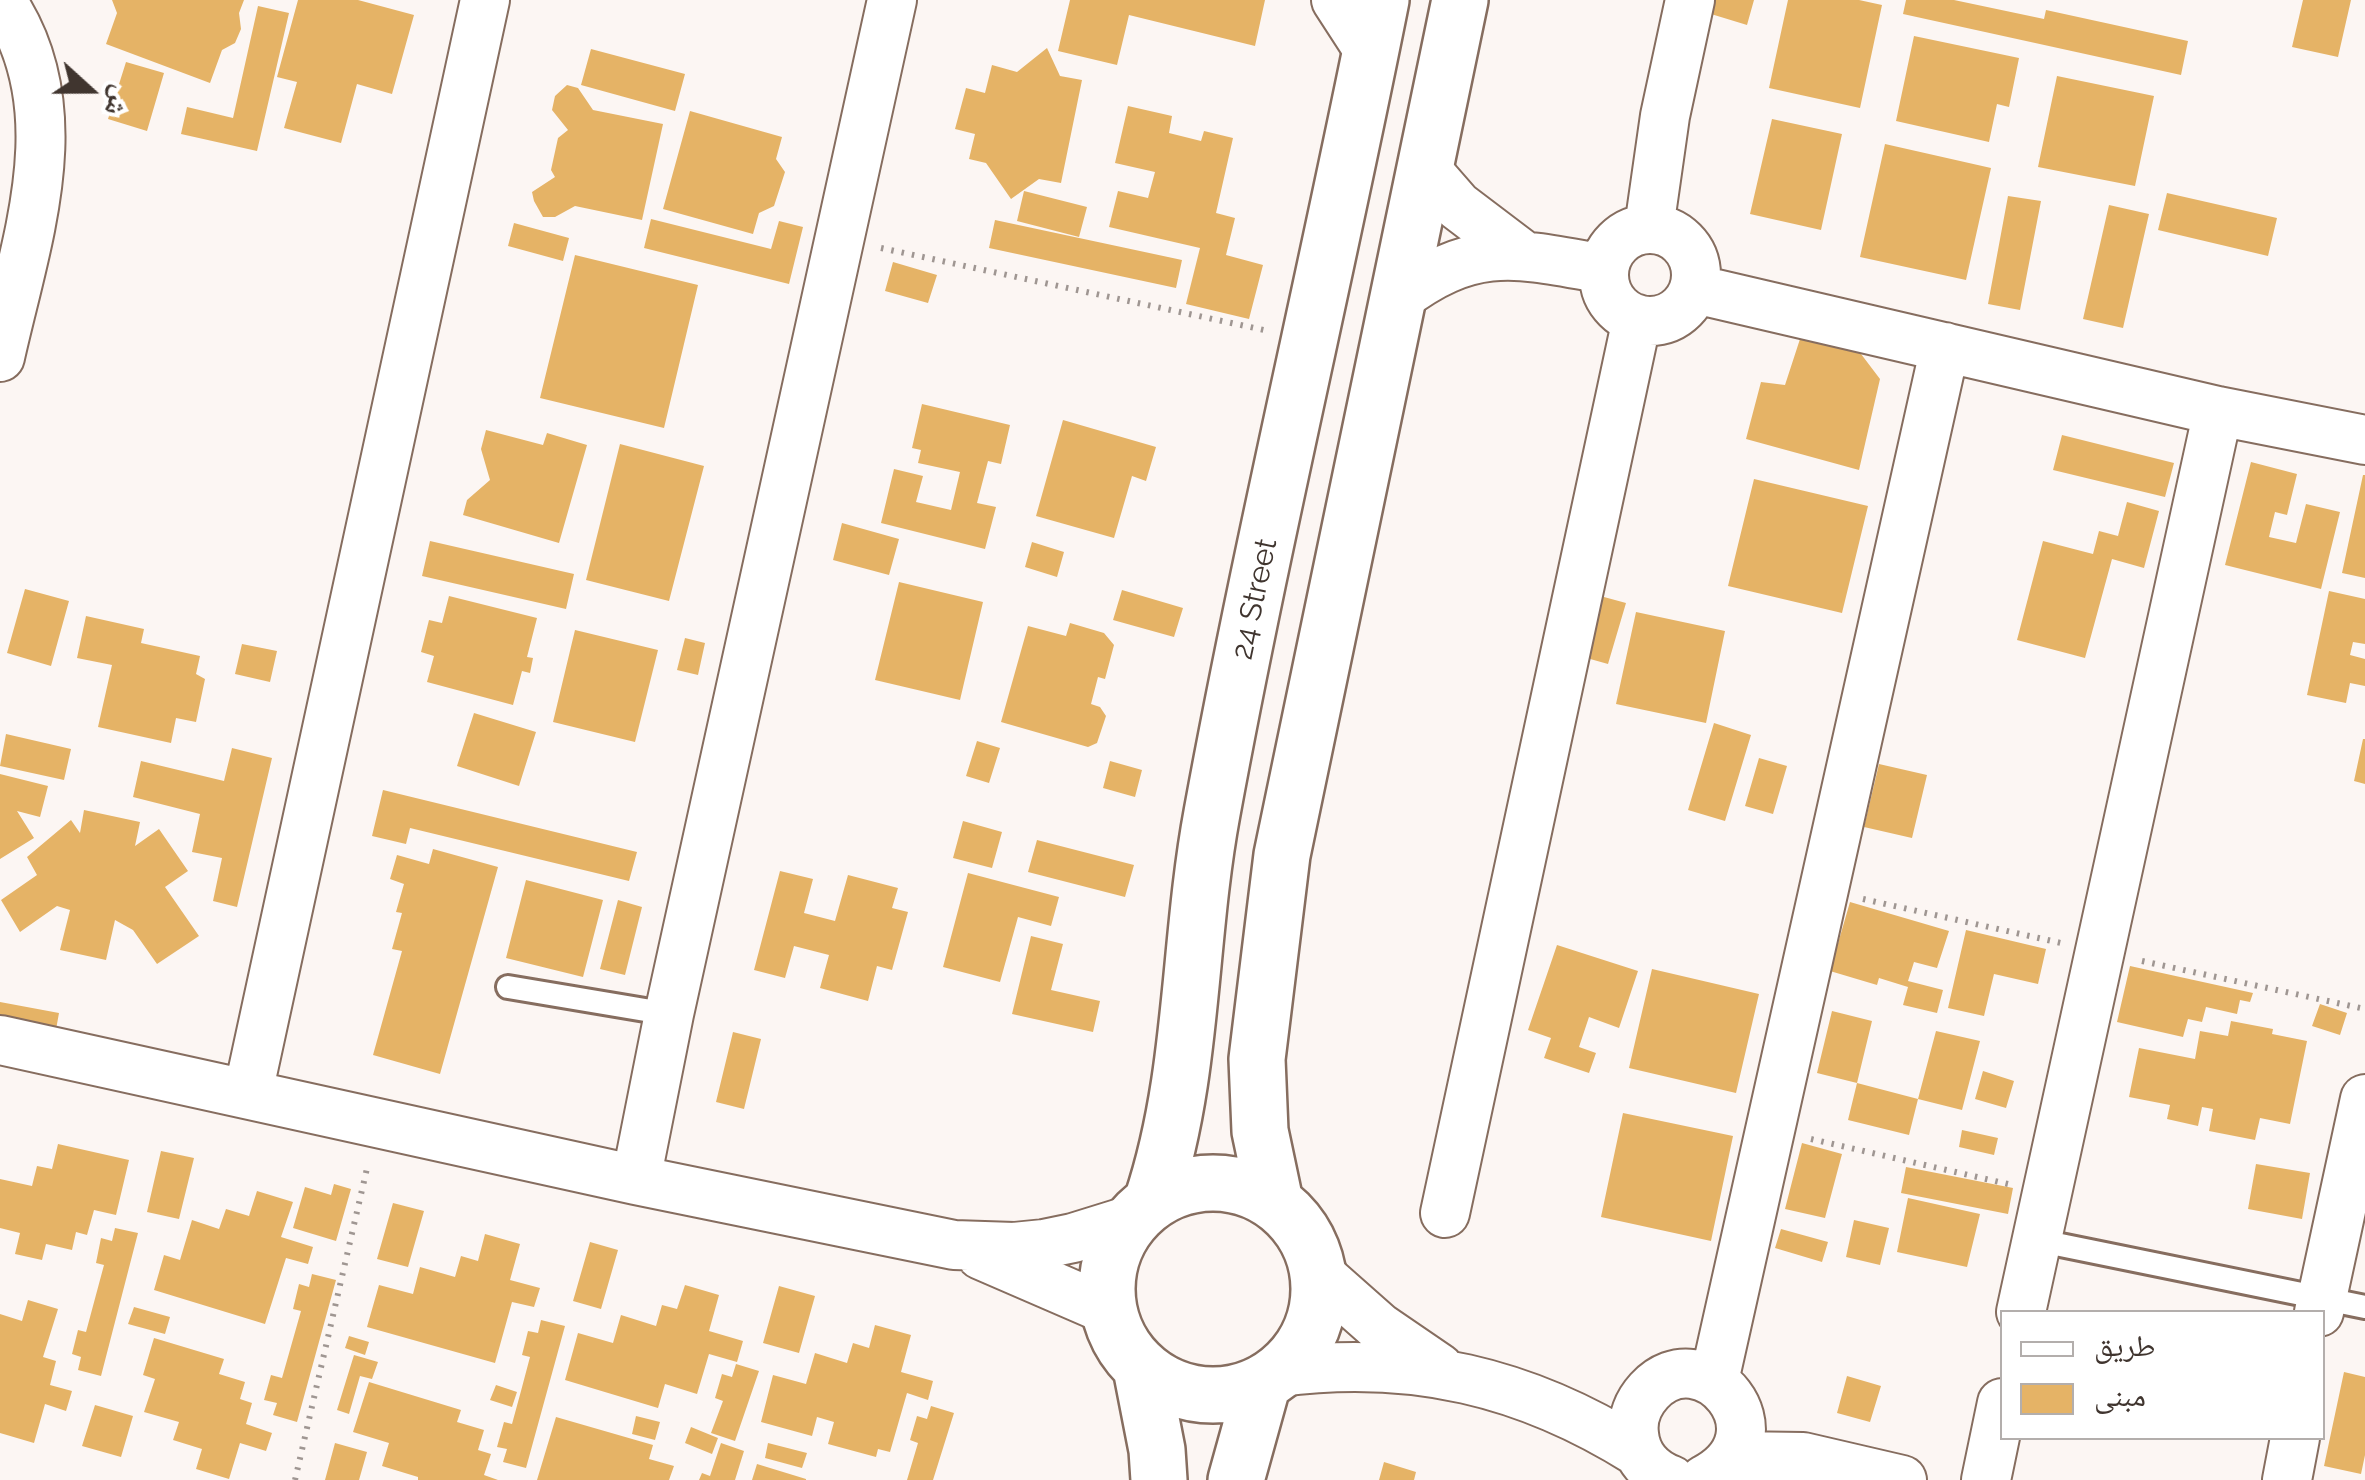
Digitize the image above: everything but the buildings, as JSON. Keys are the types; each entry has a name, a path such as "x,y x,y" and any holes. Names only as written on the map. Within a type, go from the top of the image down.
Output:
{"street":[{"path":"0,358 40,182 43,142 40,100 31,61 17,22 2,0"},
{"path":"248,1094 485,0"},
{"path":"636,1180 892,0"},
{"path":"1336,0 1370,54"},
{"name":"24 Street","path":"1141,1210 1172,1137 1208,833 1382,0"},
{"path":"1275,1202 1260,1131 1256,1059 1272,923 1302,751 1460,0"},
{"path":"1650,228 1665,116 1690,0"},
{"path":"1424,167 1478,224 1520,254"},
{"path":"1650,228 1674,234 1696,264 1689,300 1671,316 1647,322 1614,305 1604,281 1604,269 1614,245 1625,236 1650,228"},
{"path":"1396,299 1418,283 1467,261 1520,254 1604,269"},
{"path":"1694,289 2218,411 2365,440"},
{"path":"1445,1213 1637,319"},
{"path":"1723,1433 1770,1130 1945,347"},
{"path":"2021,1310 2218,411"},
{"path":"0,1040 636,1180 954,1245 1032,1274 1108,1310"},
{"path":"2335,1306 2365,1099"},
{"path":"954,1245 1014,1247 1074,1238 1141,1210 1175,1188 1201,1182 1240,1186 1275,1202 1304,1233 1318,1273 1317,1310 1304,1344 1271,1378 1236,1480"},
{"path":"1141,1210 1114,1247 1106,1278 1108,1310 1126,1352 1162,1384 1186,1393 1212,1396 1238,1392 1271,1378 1363,1365 1446,1373 1534,1397 1596,1426 1651,1469"},
{"path":"1318,1273 1379,1326 1446,1373"},
{"path":"1141,1368 1158,1450 1159,1480"},
{"path":"1651,1469 1633,1426 1640,1402 1656,1384 1691,1374 1723,1433 1902,1480"},
{"path":"1534,1397 1640,1402"},
{"path":"1986,1480 2000,1412"},
{"path":"2287,1480 2295,1440"}],"lane":[{"path":"508,987 669,1014"},
{"path":"2036,1240 2335,1306"}],"path":[{"path":"838,238 1310,340"},
{"path":"296,1480 377,1123"},
{"path":"1770,1130 2047,1192"}]}
